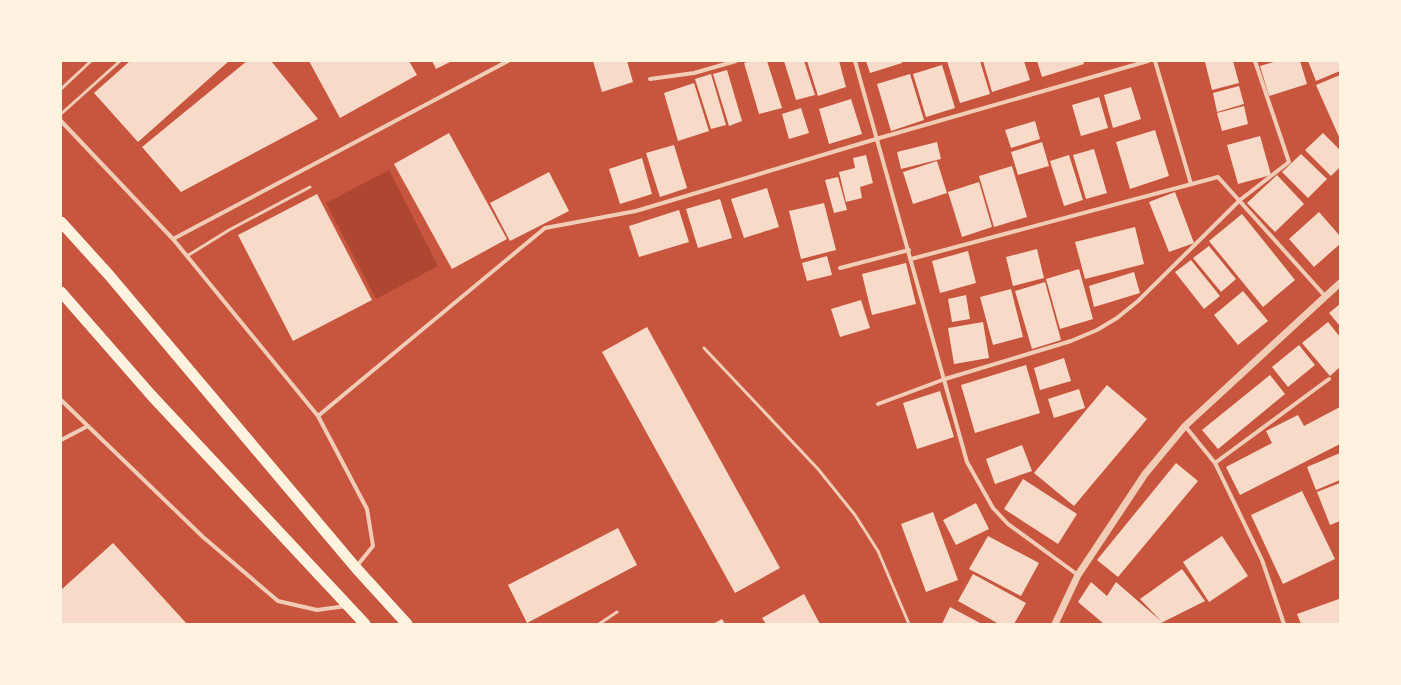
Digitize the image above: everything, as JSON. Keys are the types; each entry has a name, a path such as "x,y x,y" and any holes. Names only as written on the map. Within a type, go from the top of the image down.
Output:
{"highway":[{"path":"61,222 128,298 356,568 408,624"},
{"path":"61,292 152,396 365,624"}],"street":[{"path":"173,239 508,61"},
{"path":"650,79 694,73 736,61"},
{"path":"855,61 967,462 993,508 1008,524 1078,575"},
{"path":"318,416 545,228 636,211 876,139 1148,61"},
{"path":"1155,61 1191,184"},
{"path":"878,404 945,379 1071,341 1097,330 1117,318 1138,301 1240,200 1289,162 1255,61"},
{"path":"61,121 173,239 318,416 367,509 373,546 356,568"},
{"path":"911,259 1218,177 1325,296"},
{"path":"840,268 909,250"},
{"path":"1055,624 1078,575 1145,474 1185,426 1340,283"},
{"path":"1215,463 1329,379"},
{"path":"61,400 203,537 278,601 317,610 348,606"},
{"path":"61,440 88,426"},
{"path":"1185,426 1215,463 1262,560 1284,624"}],"lane":[{"path":"61,89 91,61"},
{"path":"61,114 120,61"},
{"path":"187,256 229,230 310,187"},
{"path":"704,348 818,469 855,515 878,551 909,624"},
{"path":"599,624 617,612"}],"shaded area":[{"path":"389,170 438,266 376,299 326,203"}],"building":[{"path":"130,61 229,61 138,142 94,93"},
{"path":"247,61 271,61 318,119 181,192 142,147"},
{"path":"309,61 409,61 417,75 340,118"},
{"path":"432,61 452,61 436,69"},
{"path":"593,61 627,61 633,82 602,92"},
{"path":"750,61 767,61 782,108 759,114 744,63"},
{"path":"784,61 804,61 815,95 796,100"},
{"path":"807,61 839,61 846,87 818,96"},
{"path":"866,61 902,61 902,63 870,73"},
{"path":"947,61 980,61 990,94 960,103"},
{"path":"983,61 1024,61 1030,80 992,92"},
{"path":"1037,61 1083,61 1084,64 1042,77"},
{"path":"1233,61 1239,83 1212,90 1205,62"},
{"path":"1277,61 1300,61 1307,84 1269,96 1260,66"},
{"path":"1308,61 1340,61 1340,71 1316,81"},
{"path":"942,65 955,108 926,117 913,74"},
{"path":"727,70 742,121 729,126 713,74"},
{"path":"711,74 726,125 711,129 695,79"},
{"path":"910,74 924,120 891,131 877,84"},
{"path":"1340,75 1340,139 1316,85"},
{"path":"694,83 709,131 678,141 664,93"},
{"path":"1239,86 1244,104 1217,112 1213,93"},
{"path":"1131,87 1141,119 1113,128 1104,95"},
{"path":"1099,97 1108,128 1081,136 1072,105"},
{"path":"851,99 862,134 829,144 819,109"},
{"path":"1244,106 1248,124 1222,131 1217,113"},
{"path":"801,108 809,133 789,139 782,114"},
{"path":"1035,121 1040,139 1011,148 1005,130"},
{"path":"1155,130 1169,176 1130,189 1116,142"},
{"path":"449,133 507,239 452,269 394,164"},
{"path":"1323,133 1340,150 1340,167 1331,176 1305,150"},
{"path":"1260,136 1271,175 1238,184 1227,145"},
{"path":"937,142 941,159 901,169 897,152"},
{"path":"1042,142 1049,166 1018,175 1011,152"},
{"path":"674,145 687,188 660,197 646,153"},
{"path":"1094,149 1107,193 1086,199 1073,155"},
{"path":"1301,154 1327,179 1308,198 1282,172"},
{"path":"866,155 873,183 860,187 862,198 846,202 839,172 855,168 853,158"},
{"path":"1069,155 1083,200 1064,206 1050,161"},
{"path":"642,158 652,194 620,204 609,169"},
{"path":"937,161 947,193 913,204 903,172"},
{"path":"1012,166 1027,217 994,227 979,176"},
{"path":"549,172 569,211 510,241 490,203"},
{"path":"1277,175 1304,204 1275,232 1247,203"},
{"path":"838,177 847,210 834,213 825,180"},
{"path":"979,182 992,227 962,237 948,192"},
{"path":"767,188 779,227 744,238 731,199"},
{"path":"1175,192 1194,243 1169,252 1149,202"},
{"path":"317,194 372,300 293,341 238,235"},
{"path":"720,199 732,238 698,248 686,209"},
{"path":"824,203 836,250 801,259 789,211"},
{"path":"679,210 689,242 639,257 629,226"},
{"path":"1319,212 1340,236 1340,244 1314,267 1289,239"},
{"path":"1242,214 1295,280 1263,307 1209,241"},
{"path":"1135,227 1144,264 1085,279 1075,242"},
{"path":"1209,246 1236,279 1221,292 1193,258"},
{"path":"1037,249 1044,278 1013,286 1006,257"},
{"path":"968,251 976,283 940,293 932,261"},
{"path":"827,256 832,275 807,281 802,263"},
{"path":"1191,260 1220,296 1204,309 1175,272"},
{"path":"906,263 916,304 872,315 862,274"},
{"path":"1079,269 1093,319 1060,329 1046,279"},
{"path":"1134,272 1140,293 1094,307 1089,286"},
{"path":"1045,282 1061,340 1032,349 1015,291"},
{"path":"1011,289 1023,337 993,345 980,297"},
{"path":"1243,291 1268,321 1238,345 1214,315"},
{"path":"966,295 970,319 952,322 948,299"},
{"path":"861,300 870,328 840,337 831,309"},
{"path":"1340,304 1340,326 1329,313"},
{"path":"983,322 989,358 954,364 948,328"},
{"path":"1328,322 1340,337 1340,367 1330,376 1302,343"},
{"path":"647,327 780,568 735,593 602,352"},
{"path":"1299,345 1315,365 1288,387 1272,367"},
{"path":"1064,358 1071,381 1040,390 1034,368"},
{"path":"1026,365 1040,413 975,433 961,385"},
{"path":"1270,375 1285,394 1218,449 1202,430"},
{"path":"1107,385 1147,419 1074,506 1034,473"},
{"path":"1079,389 1085,408 1054,418 1048,399"},
{"path":"940,391 954,437 917,449 903,403"},
{"path":"1340,407 1340,444 1240,495 1226,467 1272,443 1266,431 1298,415 1304,426"},
{"path":"1022,445 1032,471 995,484 986,459"},
{"path":"1340,453 1340,480 1316,490 1307,467"},
{"path":"1176,463 1198,481 1118,577 1097,560"},
{"path":"1023,479 1077,514 1058,544 1004,509"},
{"path":"1340,483 1340,521 1330,525 1317,492"},
{"path":"1302,491 1335,559 1283,584 1251,515"},
{"path":"976,503 989,529 956,545 943,520"},
{"path":"933,512 958,580 926,592 901,524"},
{"path":"618,528 637,565 527,623 508,585"},
{"path":"988,536 1039,563 1021,596 969,569"},
{"path":"1222,536 1248,576 1209,602 1183,562"},
{"path":"113,543 187,624 61,624 61,590"},
{"path":"1182,569 1205,601 1159,624 1104,624 1078,602 1091,582 1107,596 1116,582 1161,621 1140,599"},
{"path":"973,574 1026,603 1014,624 999,624 958,601"},
{"path":"804,594 820,624 766,624 762,618"},
{"path":"1339,599 1340,624 1301,624 1297,614"},
{"path":"950,607 982,624 942,624"},
{"path":"722,619 725,624 713,624"}]}
